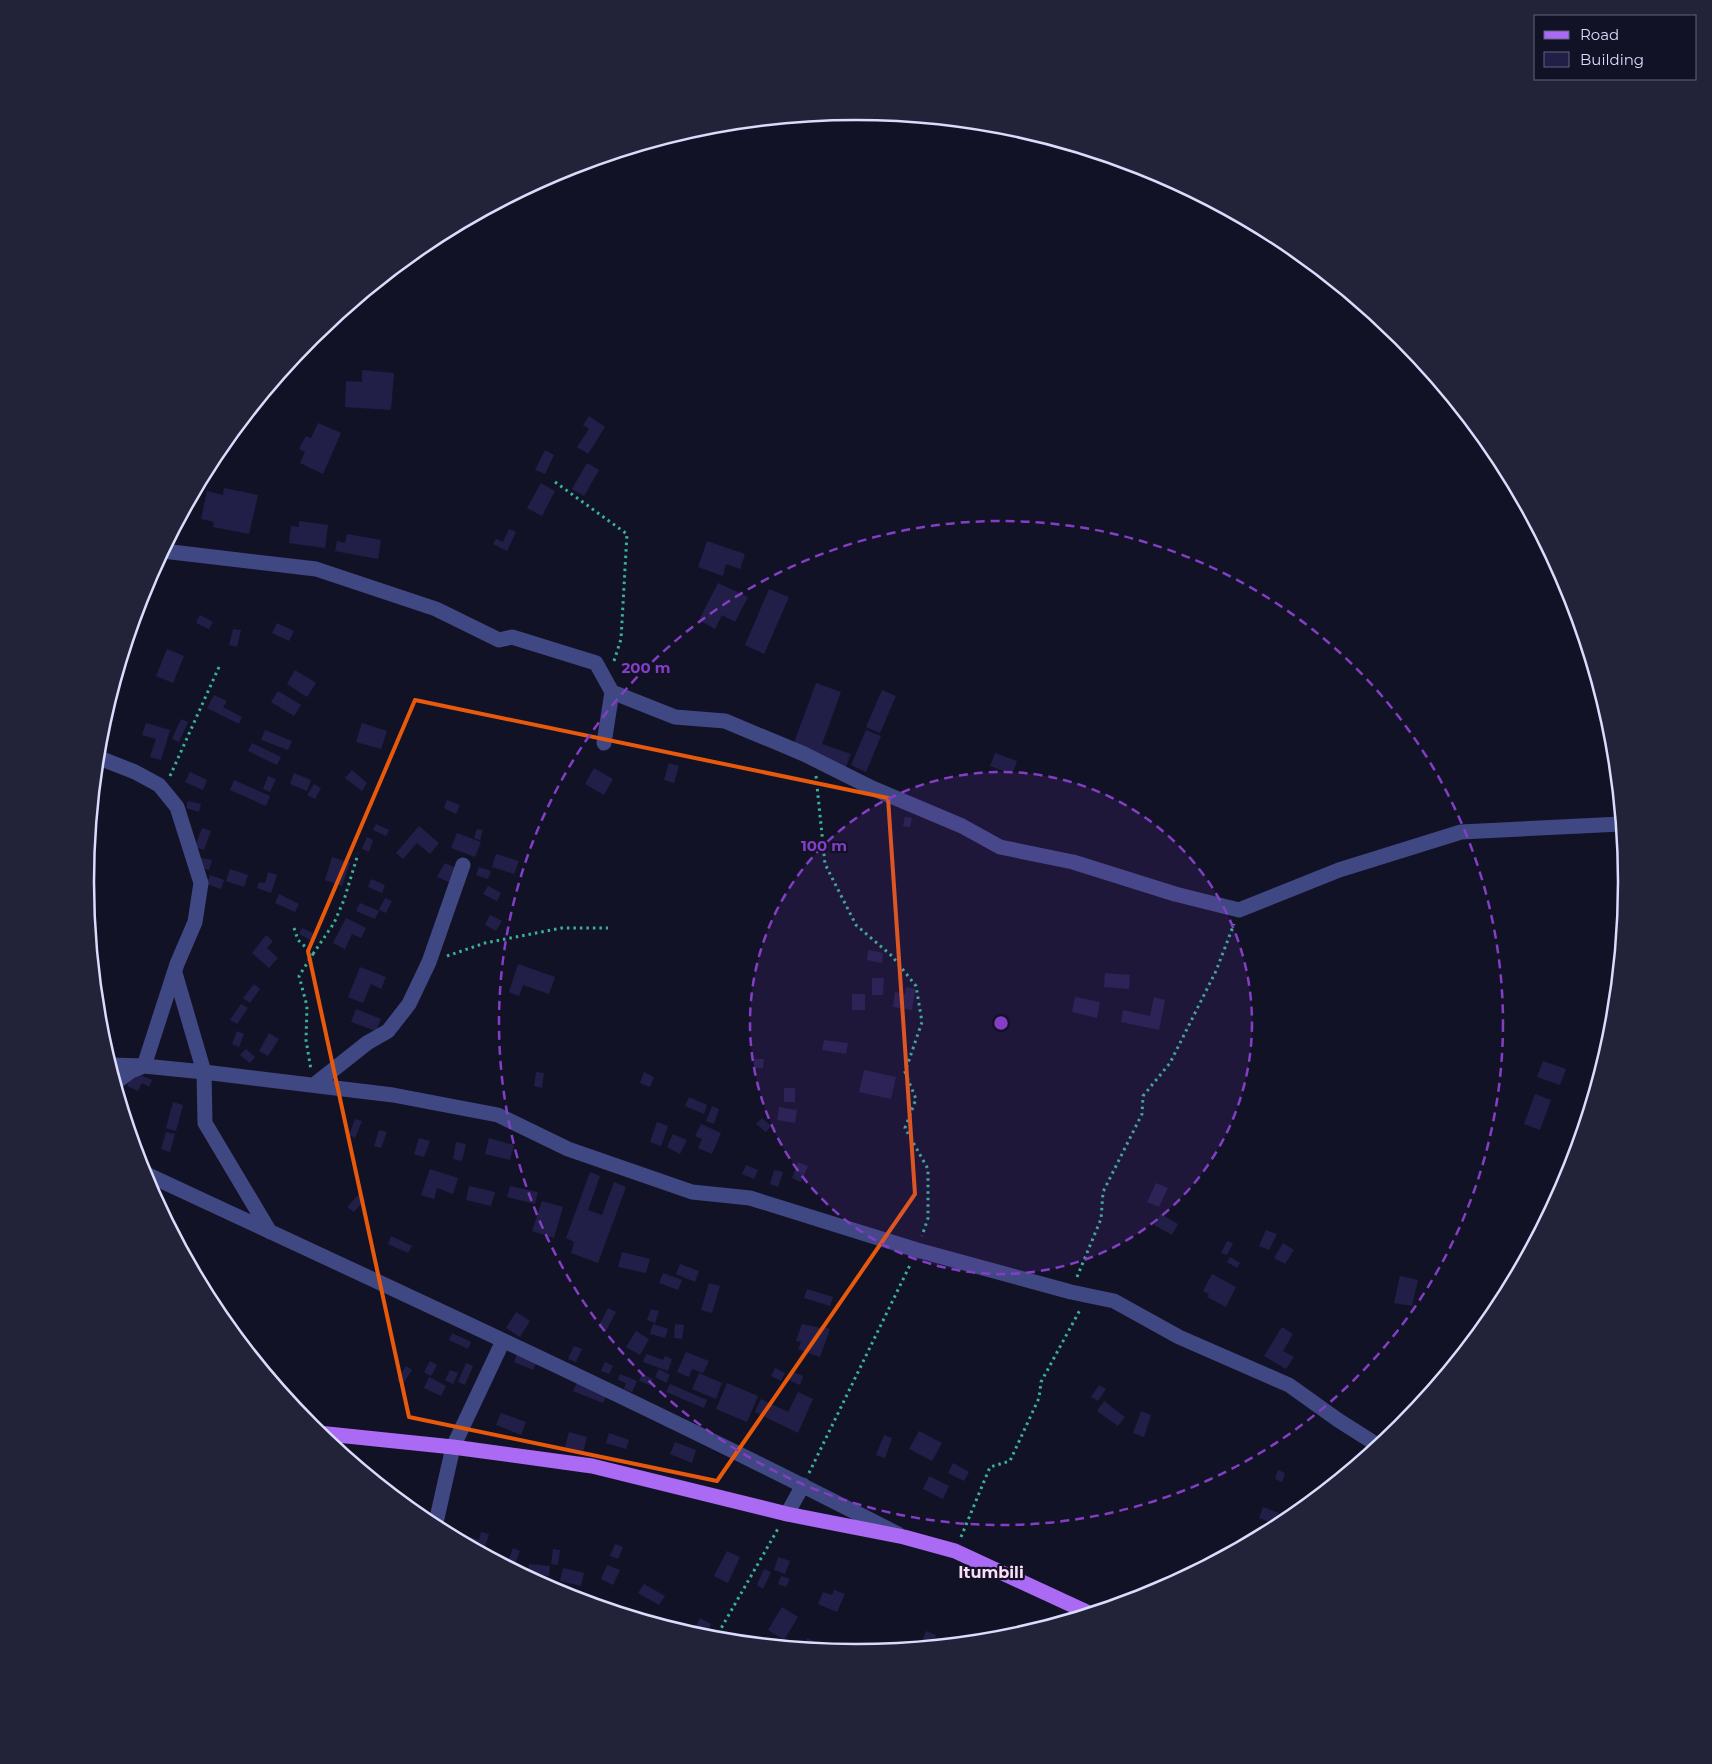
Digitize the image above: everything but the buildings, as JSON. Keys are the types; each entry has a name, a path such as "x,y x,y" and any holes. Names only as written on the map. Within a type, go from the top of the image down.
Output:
{"main road":[{"path":"331,1434 453,1447 592,1466 787,1514 904,1537 955,1551 1082,1610"}],"street":[{"path":"169,552 316,569 436,609 499,640 512,637 596,663 610,688 604,743"},
{"path":"610,688 675,717 725,721 814,759 872,788 962,826 1000,847 1073,862 1175,894 1239,910 1339,870 1462,832 1616,824"},
{"path":"104,760 159,785 178,807 201,883 195,922 175,973 144,1066 132,1071 120,1079"},
{"path":"314,1085 367,1043 388,1031 409,1004 429,962 463,865"},
{"path":"175,973 204,1072 205,1123 270,1232"},
{"path":"117,1065 204,1072 393,1095 498,1114 568,1149 692,1192 750,1198 917,1250 1071,1292 1114,1301 1180,1337 1289,1386 1373,1442"},
{"path":"154,1177 503,1341 804,1485 904,1537"},
{"path":"437,1518 453,1447 503,1341"},
{"path":"787,1514 804,1485"}],"path":[{"path":"556,482 627,534 621,639 610,688"},
{"path":"164,790 218,666"},
{"path":"814,759 826,864 856,925 892,956 912,980"},
{"path":"314,1085 306,1040 308,1006 298,976 334,923 344,900 358,854"},
{"path":"1071,1292 1101,1219 1103,1192 1142,1114 1143,1096 1170,1063 1216,971 1239,910"},
{"path":"294,928 298,940 313,954"},
{"path":"429,962 494,941 562,928 608,928"},
{"path":"955,1551 990,1467 1010,1462 1039,1398 1041,1382 1088,1296"},
{"path":"719,1632 787,1514"}],"highlighted area":[{"path":"415,700 888,798 915,1194 717,1481 409,1417 308,951"}],"district":[{"name":"Itumbili","path":"991,1572"}]}
